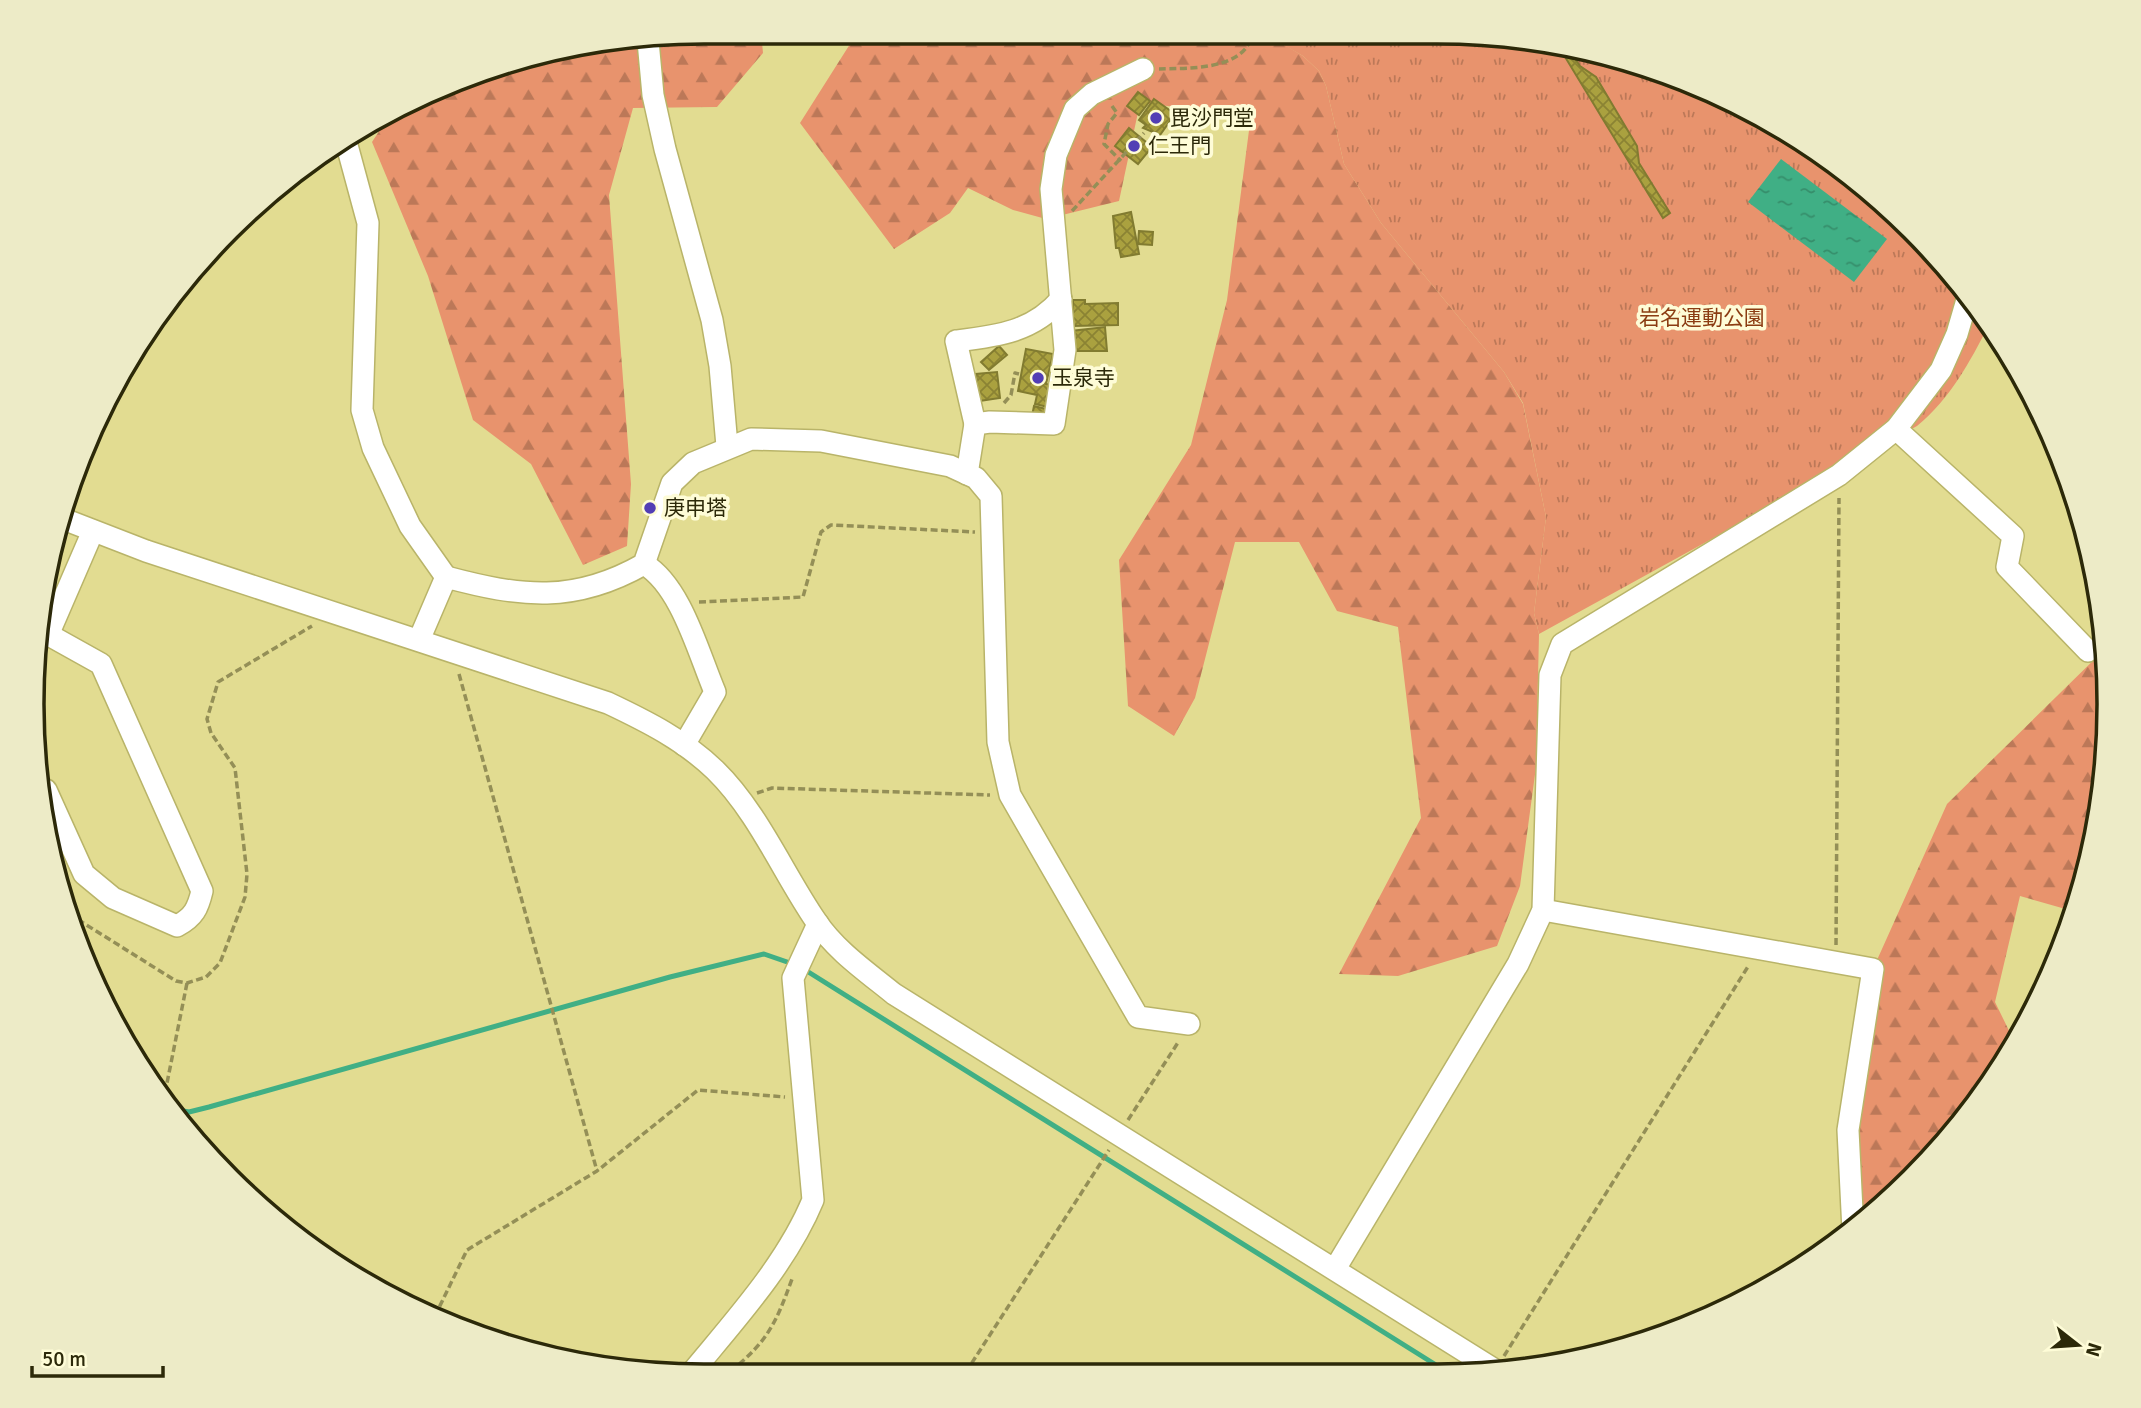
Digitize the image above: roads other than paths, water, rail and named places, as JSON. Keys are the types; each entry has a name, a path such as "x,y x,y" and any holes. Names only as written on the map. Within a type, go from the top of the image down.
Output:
{"street":[{"path":"648,46 653,95 665,149 712,320 720,366 727,446"},
{"path":"982,423 1054,424 1065,350 1051,189 1056,155 1075,109 1099,90 1143,69"},
{"path":"348,148 368,223 362,410 373,448 410,526 446,577 519,593 561,594 618,579 644,564 672,484 693,464 727,446 751,439 821,441 950,466 976,478 991,496 998,742 1010,795 1138,1017 1189,1024"},
{"path":"967,474 982,423 956,341 988,337 1035,324 1061,299"},
{"path":"1335,1269 1518,964 1543,910 1550,675 1562,644 1839,475 1896,429 1941,370 1957,334 1965,307"},
{"path":"1896,429 2014,536 2007,568 2088,651"},
{"path":"70,521 608,703 653,724 716,771 740,800 818,924 854,962 894,994 1482,1363"},
{"path":"49,623 93,531"},
{"path":"644,564 659,573 677,602 715,692 684,745"},
{"path":"419,640 446,577"},
{"path":"48,634 100,664 202,891 197,909 177,926 113,898 84,874 51,800"},
{"path":"1543,910 1874,969 1848,1130 1852,1217"},
{"path":"699,1364 735,1321 802,1227 813,1200 793,978 818,924"}],"water":[{"path":"1781,159 1887,239 1854,282 1748,202"}],"waterway":[{"path":"184,1111 209,1107 670,977 764,954 793,964"},
{"path":"802,968 1434,1364"}],"place":[{"name":"毘沙門堂","path":"1156,118"},
{"name":"仁王門","path":"1134,146"},
{"name":"玉泉寺","path":"1038,378"},
{"name":"庚申塔","path":"650,508"}],"park label":[{"name":"岩名運動公園","path":"1702,318"}]}
